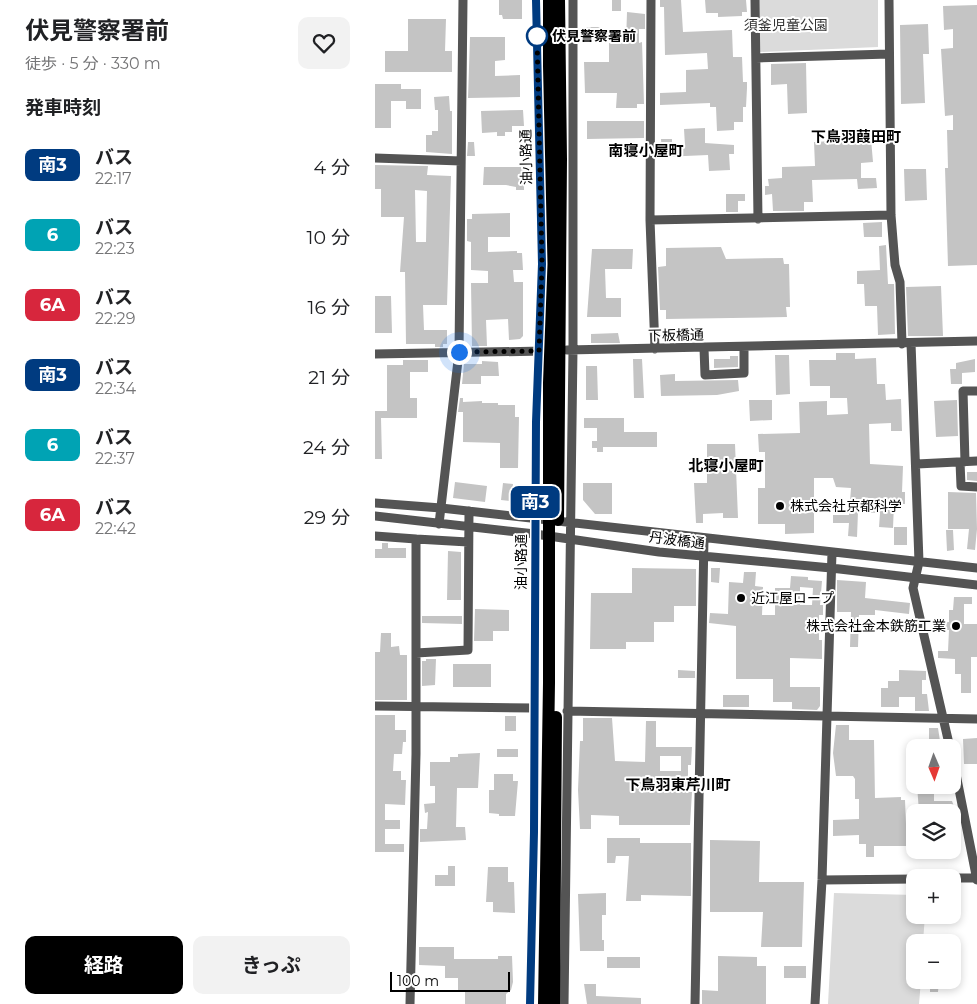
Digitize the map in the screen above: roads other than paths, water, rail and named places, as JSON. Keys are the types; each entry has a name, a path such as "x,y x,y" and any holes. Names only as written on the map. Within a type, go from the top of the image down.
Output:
{"highway":[{"path":"544,1004 549,683 549,0"},
{"path":"554,1004 561,159 559,0"}],"street":[{"path":"439,524 459,352 463,0"},
{"name":"油小路通","path":"529,1004 534,832 535,519 542,264 536,0"},
{"path":"564,1004 573,350 571,264 573,0"},
{"path":"651,0 650,220 655,349"},
{"path":"755,0 758,219"},
{"path":"889,0 891,215 895,265 900,282 917,464 919,562 913,588 948,739"},
{"path":"756,58 889,54"},
{"path":"375,158 461,161"},
{"path":"650,220 891,215"},
{"name":"下板橋通","path":"375,354 977,341"},
{"path":"705,348 705,375 744,374 743,347"},
{"path":"977,391 963,391 961,486 977,487"},
{"path":"917,464 977,461"},
{"name":"丹波橋通","path":"375,503 469,511 571,524 977,568"},
{"path":"416,652 468,650 469,511"},
{"name":"丹波橋通","path":"375,516 570,538 704,557 831,568 977,585"},
{"path":"375,536 468,542"},
{"path":"695,1004 705,538"},
{"path":"410,1004 416,706 416,539"},
{"path":"815,1004 822,880 832,552"},
{"path":"375,706 535,708"},
{"path":"567,711 977,719"},
{"path":"960,794 977,878 961,878"},
{"path":"822,880 906,879"}],"place":[{"name":"伏見警察署前","path":"537,36"},
{"name":"株式会社京都科学","path":"780,506"},
{"name":"近江屋ロープ","path":"741,598"},
{"name":"株式会社金本鉄筋工業","path":"956,626"}],"district":[{"name":"下鳥羽葭田町","path":"856,137"},
{"name":"南寝小屋町","path":"646,151"},
{"name":"北寝小屋町","path":"726,466"},
{"name":"下鳥羽東芹川町","path":"678,785"}],"park label":[{"name":"須釜児童公園","path":"786,25"}]}
